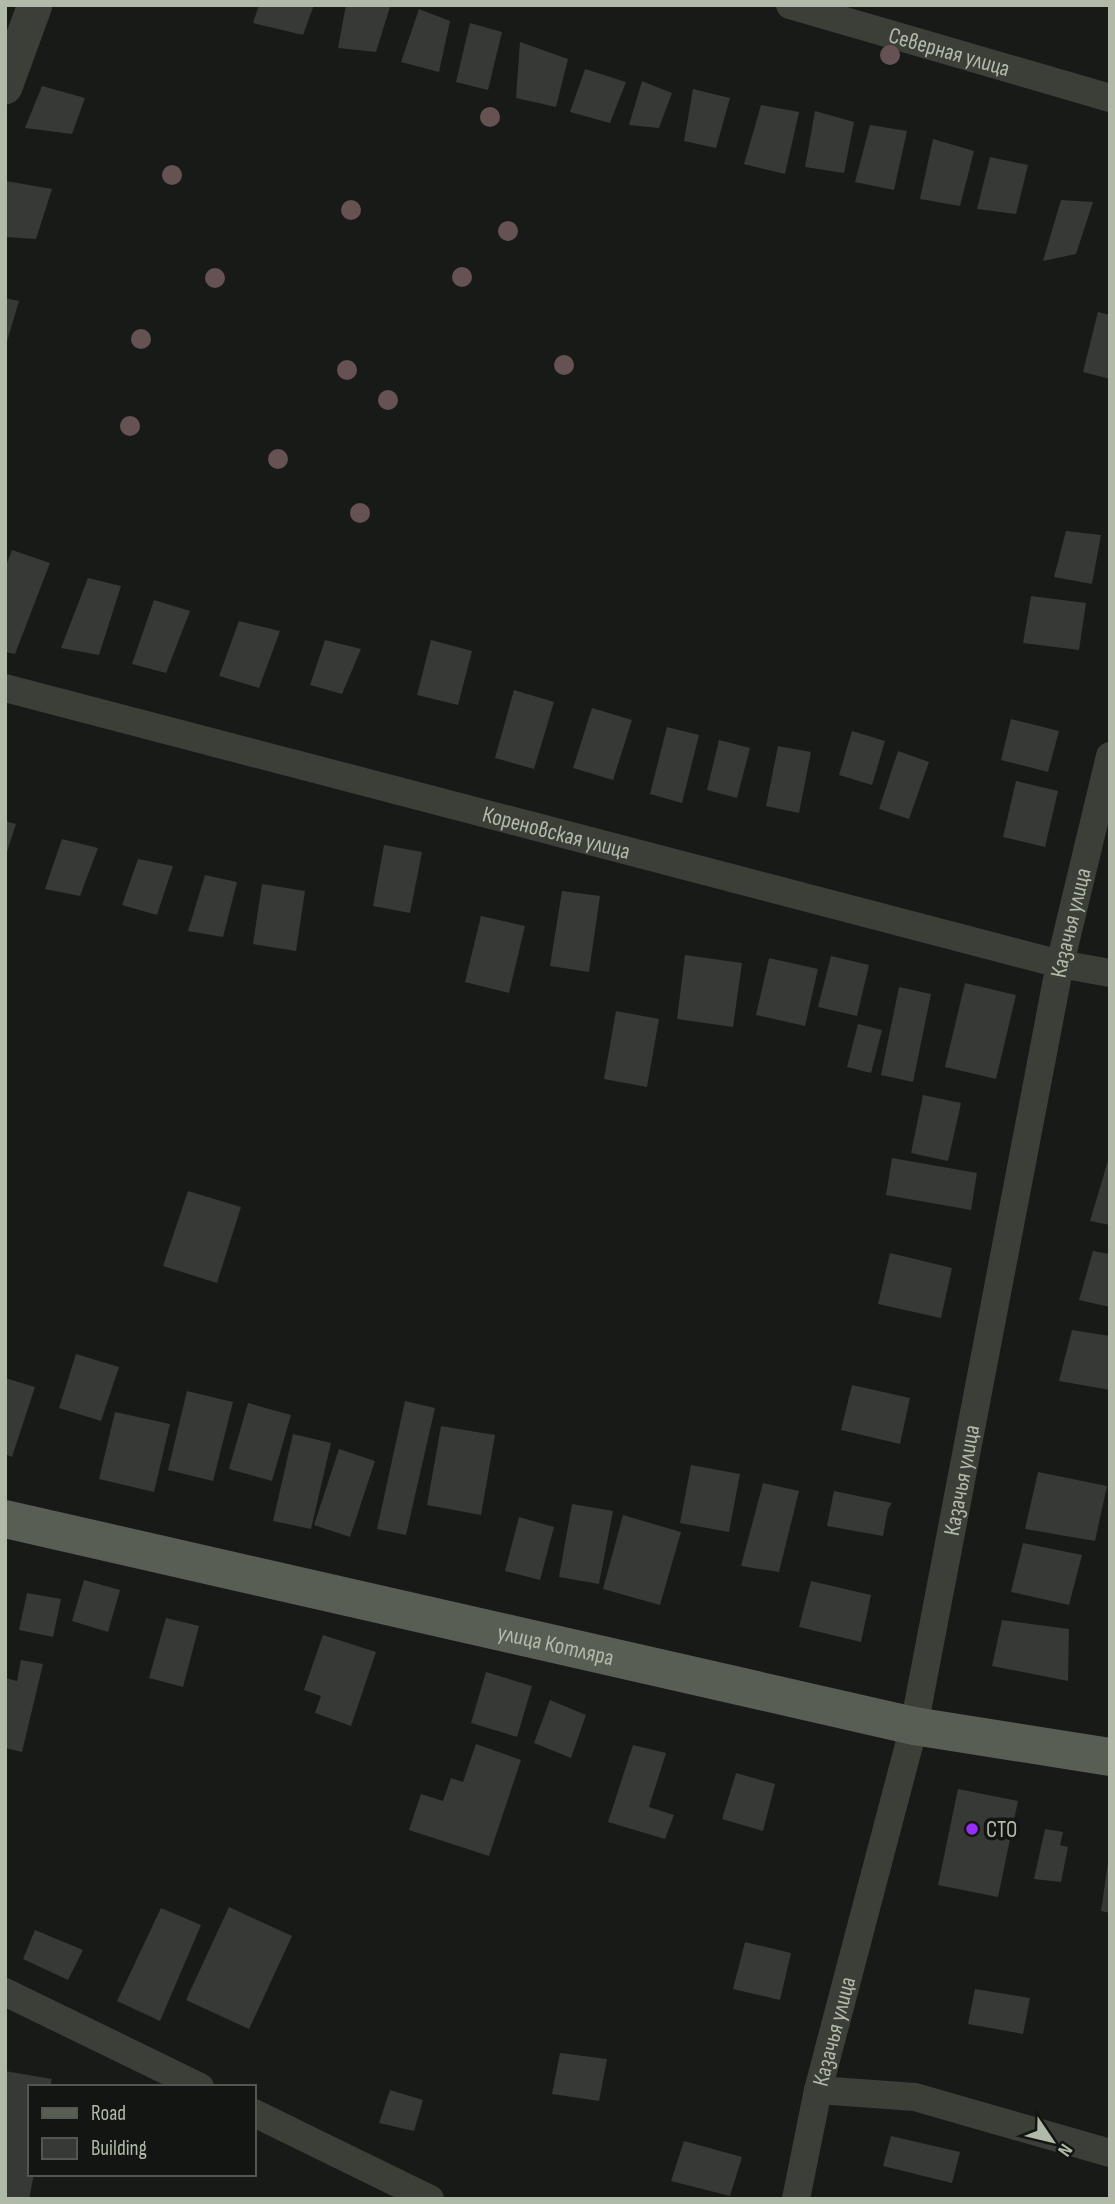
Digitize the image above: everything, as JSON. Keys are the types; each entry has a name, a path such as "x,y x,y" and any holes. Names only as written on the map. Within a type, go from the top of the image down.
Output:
{"main road":[{"name":"улица Котляра","path":"5,1519 914,1726 1110,1757"}],"street":[{"path":"5,87 35,5"},
{"name":"Северная улица","path":"790,5 1110,99"},
{"name":"Кореновская улица","path":"5,688 1060,964 1110,974"},
{"name":"Казачья улица","path":"796,2199 818,2090 914,1726 1060,964 1110,756"},
{"path":"5,1992 196,2085"},
{"path":"818,2090 915,2097 1110,2153"},
{"path":"256,2114 430,2199"}],"building":[{"path":"259,5 314,5 303,35 253,23"},
{"path":"346,5 390,7 376,52 338,48"},
{"path":"419,9 450,21 439,72 401,62"},
{"path":"470,23 502,32 488,90 456,82"},
{"path":"520,42 568,59 556,107 516,98"},
{"path":"585,69 626,82 610,123 570,112"},
{"path":"642,81 672,93 659,128 629,125"},
{"path":"42,86 85,98 72,134 25,128"},
{"path":"693,89 730,98 716,148 684,141"},
{"path":"761,105 799,112 785,174 744,164"},
{"path":"815,111 854,122 844,173 805,167"},
{"path":"870,125 907,131 894,190 855,182"},
{"path":"933,139 974,151 960,206 920,199"},
{"path":"990,157 1028,165 1016,214 977,209"},
{"path":"6,181 52,189 36,239 5,237"},
{"path":"1061,200 1093,202 1076,254 1043,261"},
{"path":"5,298 19,301 6,345 5,345"},
{"path":"1098,312 1110,315 1110,379 1083,372"},
{"path":"1066,531 1101,535 1092,584 1054,577"},
{"path":"12,550 50,563 15,654 5,652 5,568"},
{"path":"88,578 121,586 99,655 61,648"},
{"path":"1031,596 1086,603 1079,650 1023,643"},
{"path":"154,600 190,611 166,673 132,664"},
{"path":"239,621 280,631 259,688 219,676"},
{"path":"325,640 361,649 342,694 310,685"},
{"path":"431,640 472,651 458,705 417,695"},
{"path":"514,690 554,702 534,769 495,758"},
{"path":"592,708 632,720 613,780 573,768"},
{"path":"1011,719 1059,731 1048,772 1001,760"},
{"path":"667,727 699,735 682,803 650,794"},
{"path":"852,731 885,741 872,785 839,775"},
{"path":"719,740 750,748 737,798 707,790"},
{"path":"778,746 811,752 799,813 766,806"},
{"path":"898,751 929,762 909,819 879,809"},
{"path":"1016,781 1058,791 1045,847 1003,837"},
{"path":"5,821 16,824 6,855 5,855"},
{"path":"62,839 98,848 80,896 45,889"},
{"path":"384,845 422,852 410,913 373,906"},
{"path":"138,859 173,866 157,915 122,905"},
{"path":"205,875 237,882 223,937 188,931"},
{"path":"262,884 305,891 296,951 253,944"},
{"path":"562,891 600,896 589,972 550,966"},
{"path":"481,916 525,926 509,993 465,982"},
{"path":"685,955 742,963 733,1027 677,1019"},
{"path":"831,956 869,965 857,1016 818,1007"},
{"path":"769,958 818,969 805,1026 756,1015"},
{"path":"965,983 1016,995 996,1079 945,1067"},
{"path":"899,987 931,994 913,1082 881,1075"},
{"path":"616,1011 659,1019 647,1087 604,1079"},
{"path":"858,1024 882,1030 871,1073 847,1067"},
{"path":"923,1095 961,1103 948,1161 911,1153"},
{"path":"1110,1154 1110,1225 1090,1221"},
{"path":"892,1158 977,1173 971,1210 886,1195"},
{"path":"188,1191 241,1207 217,1283 163,1266"},
{"path":"1093,1251 1110,1254 1110,1307 1079,1300"},
{"path":"890,1253 952,1268 941,1318 878,1304"},
{"path":"1072,1330 1110,1336 1110,1390 1059,1381"},
{"path":"76,1354 119,1367 101,1421 59,1408"},
{"path":"5,1378 35,1387 12,1457 5,1454"},
{"path":"852,1385 910,1398 900,1444 841,1430"},
{"path":"187,1391 233,1402 213,1481 168,1470"},
{"path":"405,1401 435,1408 406,1535 377,1529"},
{"path":"248,1403 291,1415 272,1481 229,1469"},
{"path":"115,1412 170,1424 154,1492 99,1479"},
{"path":"441,1426 495,1435 481,1515 427,1505"},
{"path":"293,1434 331,1443 311,1529 273,1521"},
{"path":"339,1449 375,1461 350,1537 314,1525"},
{"path":"691,1465 740,1474 729,1532 680,1523"},
{"path":"1038,1472 1107,1486 1095,1541 1025,1529"},
{"path":"763,1483 799,1491 779,1572 741,1566"},
{"path":"834,1491 892,1503 888,1509 883,1536 827,1526"},
{"path":"572,1504 613,1511 599,1584 559,1577"},
{"path":"623,1515 681,1532 660,1605 603,1589"},
{"path":"519,1517 554,1527 540,1580 505,1571"},
{"path":"1023,1543 1082,1555 1069,1605 1011,1592"},
{"path":"84,1580 120,1590 108,1632 72,1621"},
{"path":"811,1581 871,1595 861,1642 799,1627"},
{"path":"27,1593 61,1599 53,1637 19,1630"},
{"path":"166,1618 199,1626 183,1687 149,1678"},
{"path":"1002,1620 1069,1629 1068,1681 992,1666"},
{"path":"323,1635 376,1652 351,1726 315,1713 321,1696 304,1690"},
{"path":"21,1660 43,1664 22,1752 5,1748 5,1678 17,1681"},
{"path":"486,1672 532,1686 517,1737 471,1723"},
{"path":"550,1700 586,1715 571,1758 534,1743"},
{"path":"476,1744 521,1760 489,1856 409,1830 421,1794 443,1801 451,1778 463,1782"},
{"path":"633,1745 666,1753 649,1807 674,1815 665,1839 608,1822"},
{"path":"736,1773 775,1784 763,1831 722,1819"},
{"path":"958,1789 1018,1801 998,1897 938,1885"},
{"path":"1045,1829 1063,1832 1060,1845 1068,1847 1061,1882 1034,1879"},
{"path":"1110,1863 1110,1913 1101,1911"},
{"path":"229,1907 292,1936 249,2029 186,2000"},
{"path":"161,1908 201,1925 160,2021 117,2001"},
{"path":"35,1930 83,1950 68,1980 23,1959"},
{"path":"745,1942 791,1953 780,2000 733,1989"},
{"path":"975,1989 1030,1998 1023,2034 968,2024"},
{"path":"560,2053 607,2059 599,2101 552,2094"},
{"path":"5,2071 52,2079 50,2085 28,2085 28,2176 34,2176 29,2199 5,2199"},
{"path":"390,2090 423,2100 414,2131 379,2123"},
{"path":"891,2136 960,2152 952,2183 883,2166"},
{"path":"684,2141 742,2157 730,2196 671,2181"}],"place":[{"name":"СТО","path":"972,1829"}]}
